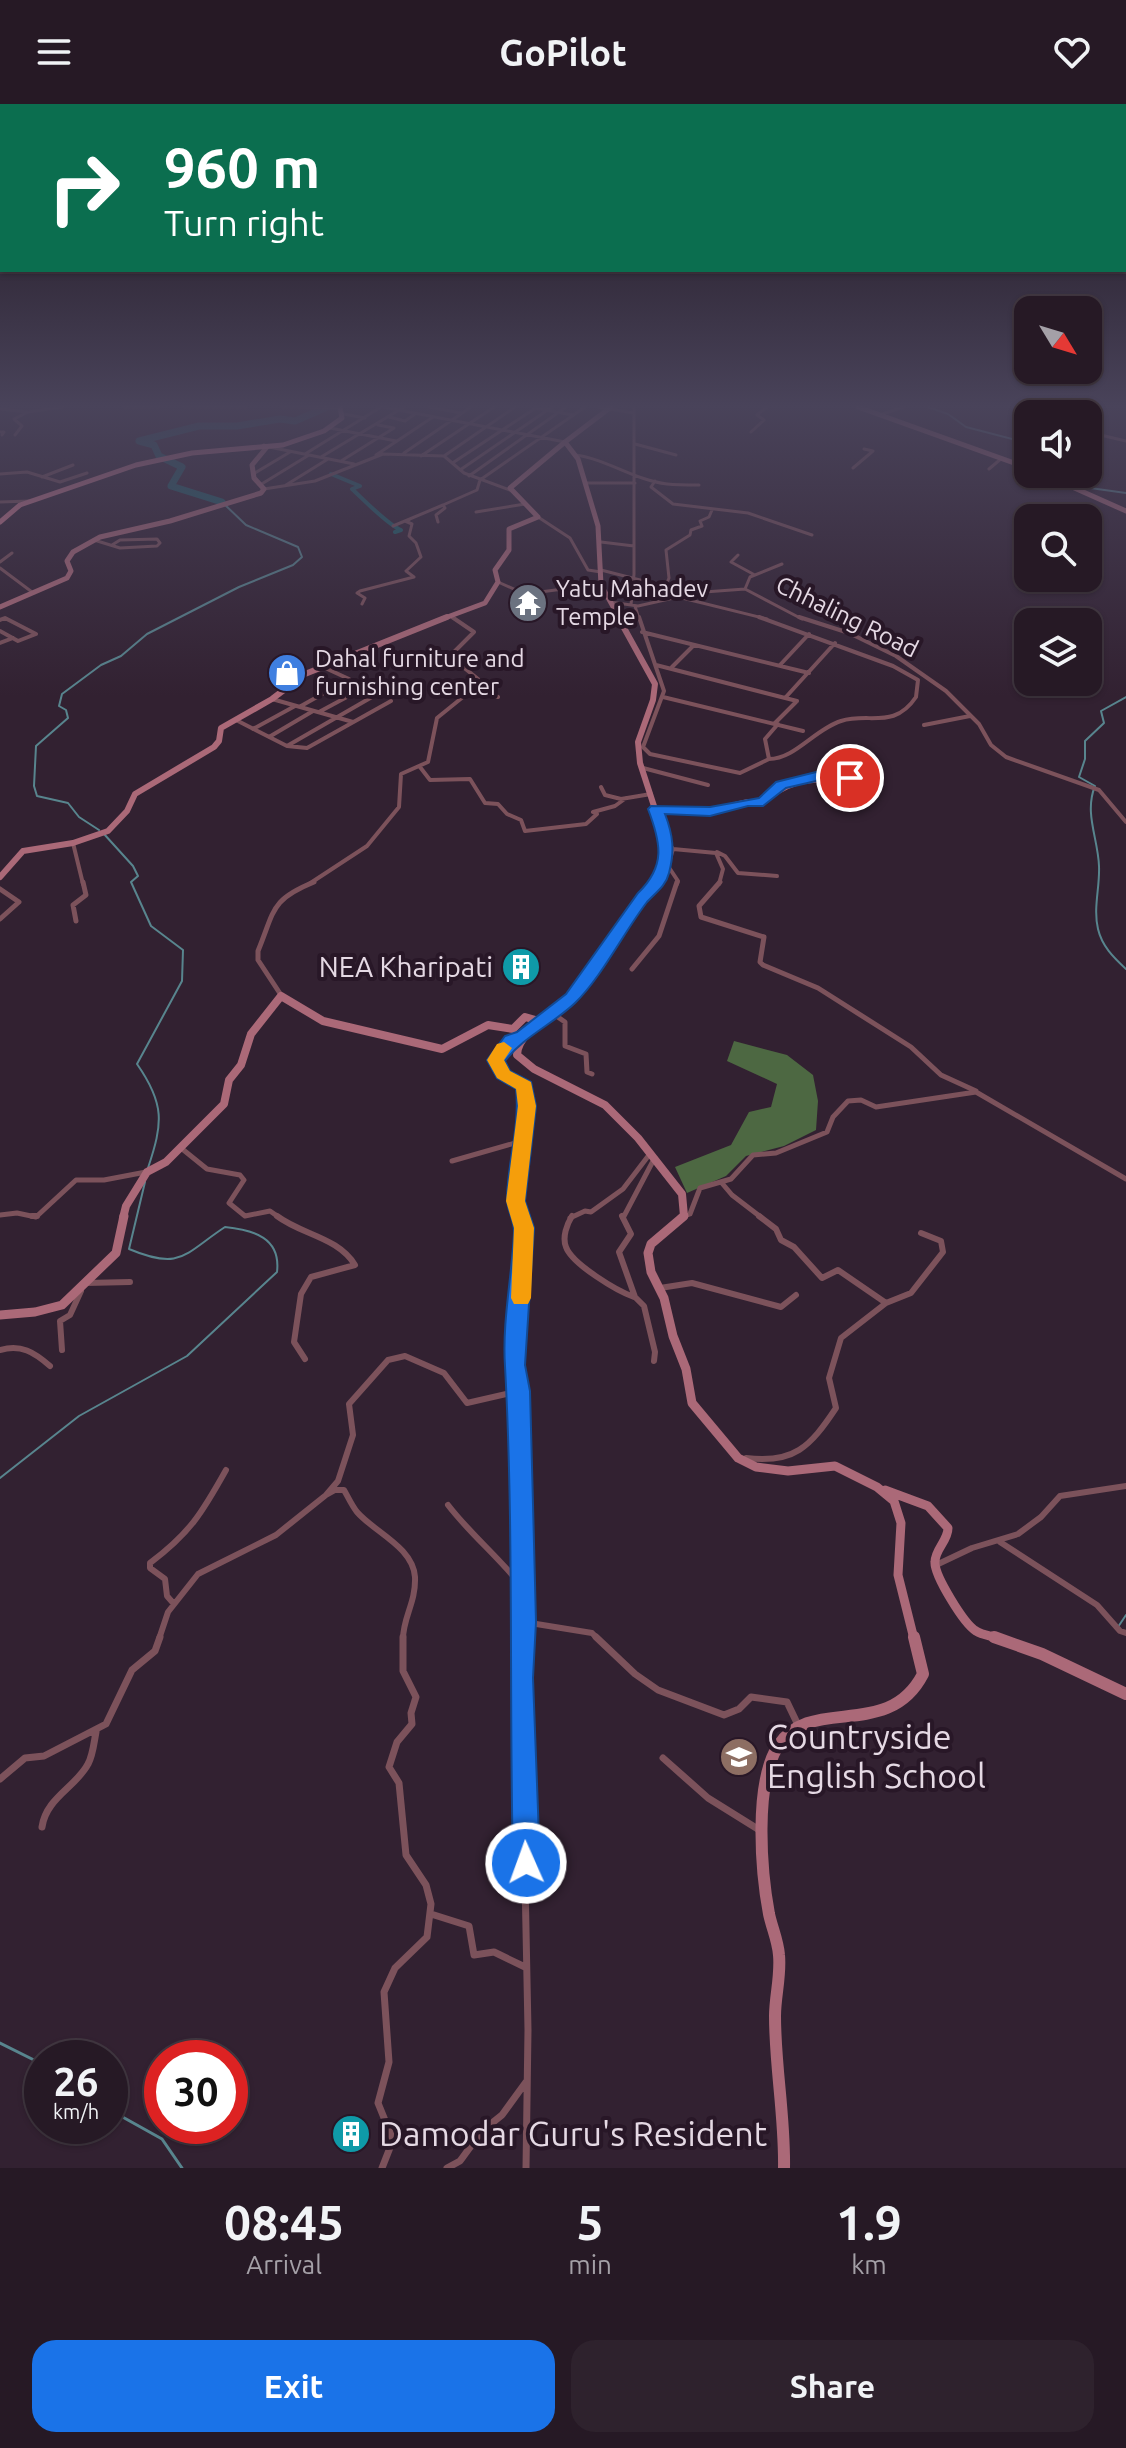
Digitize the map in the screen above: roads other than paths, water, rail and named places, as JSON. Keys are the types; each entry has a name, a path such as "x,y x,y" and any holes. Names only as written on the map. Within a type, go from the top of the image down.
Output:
{"main road":[{"path":"0,522 25,503"},
{"path":"0,607 67,578 71,573 69,557 94,540 225,503"},
{"path":"591,503 601,542 602,587 655,684 654,701 638,742 651,794 670,844 657,883 578,990 523,1036 517,1055 523,1062 600,1101 638,1138 682,1194 684,1216 651,1244 648,1253 651,1272 660,1288 686,1369 692,1403 738,1458 756,1467 788,1471 835,1466 877,1487 928,1506 948,1528 948,1535 936,1553 934,1566 953,1602 974,1630 1042,1654 1126,1694"},
{"path":"0,877 23,851 73,843 108,831 127,811 135,794 214,747 219,741 220,730 272,699 295,679 361,649 488,601 498,582 495,570 509,550 509,529 538,517 525,504"},
{"path":"656,809 710,811 748,802 763,802 781,785 816,777 842,780 862,775"},
{"path":"0,1315 35,1312 62,1305 116,1253 126,1206 147,1172 166,1162 224,1104 229,1080 241,1065 251,1034 281,996 323,1021 442,1049 488,1025 513,1029 525,1017 539,1021"},
{"path":"784,2168 782,2086 774,2019 779,1955 768,1899 764,1832 769,1770 777,1748 798,1725 896,1706 919,1688 923,1674 898,1575 899,1509 877,1487"}],"street":[{"path":"393,526 447,503"},
{"path":"610,602 633,606 678,597 779,622 893,666 918,680 920,691 915,702 898,714 874,720 845,719 781,759 769,759 740,773 650,754 643,747 664,691 633,606 635,503"},
{"path":"675,503 763,517 812,535"},
{"path":"476,512 525,504"},
{"path":"438,522 436,515 445,508 443,505"},
{"path":"666,585 669,573 666,550 690,535 691,530 702,526 700,521 709,517 712,510"},
{"path":"538,517 570,538 588,570 601,571"},
{"path":"362,604 365,598 357,593 360,591 414,577 406,571 421,557 416,543 409,536 413,530 407,520"},
{"path":"94,540 120,548 143,548 160,543 157,539 120,540 112,545"},
{"path":"601,542 634,546"},
{"path":"0,562 12,553"},
{"path":"738,555 731,562 754,574"},
{"path":"745,589 754,574 782,564"},
{"path":"0,568 32,592"},
{"name":"Chhaling Road","path":"601,571 703,594 745,589 802,619 849,633 896,656 946,691 971,716 991,745 1006,757 1099,790 1126,822"},
{"path":"498,582 525,594 586,586 602,587"},
{"path":"452,617 474,632 452,658 490,690 489,694 498,697"},
{"path":"0,620 5,618 36,634 22,641 0,631"},
{"path":"642,632 809,673"},
{"path":"780,665 809,633"},
{"path":"0,643 13,638"},
{"path":"785,698 835,643"},
{"path":"671,668 694,645"},
{"path":"656,665 797,701 765,739 769,759"},
{"path":"253,729 348,681 348,677 323,666"},
{"path":"281,996 258,960 258,951 279,901 287,893 310,884 367,846 399,807 401,774 428,762 437,718 480,682"},
{"path":"287,746 372,697 342,684"},
{"path":"269,737 359,691"},
{"path":"663,697 803,731"},
{"path":"272,699 354,722"},
{"path":"236,720 287,746 312,747 391,701"},
{"path":"924,725 971,716"},
{"path":"420,767 430,780 470,779 485,803 498,804 507,814 521,820 525,831 586,824 597,814 593,812 615,806 626,798"},
{"path":"643,768 708,785"},
{"path":"601,787 605,795 626,798 651,794"},
{"path":"73,843 86,895 73,905 76,921"},
{"path":"632,969 650,953 661,937 662,925 671,909 678,881 668,866 670,844 725,856 738,873 745,876 777,876"},
{"path":"712,852 723,862 724,880 699,906 701,917 764,937 760,962 763,965 818,988 911,1047 941,1075 1126,1179"},
{"path":"0,889 19,902 0,919"},
{"path":"552,1013 565,1022 565,1046 586,1054 587,1072 592,1074"},
{"path":"523,1036 511,1040 496,1060 504,1074 525,1086 527,1106 516,1201 524,1228 515,1365 519,1391 524,1622 521,1678 526,2168"},
{"path":"684,1216 690,1214 700,1188 731,1179 753,1155 776,1153 827,1132 833,1117 848,1101 861,1100 876,1107 976,1092"},
{"path":"452,1161 472,1158 523,1141"},
{"path":"180,1148 197,1167 209,1172 240,1175 244,1180 229,1203 245,1216 270,1211 295,1228 320,1236 352,1258 355,1265 311,1277 301,1294 294,1342 305,1359"},
{"path":"635,1297 625,1295 595,1272 574,1261 565,1247 565,1233 570,1217 591,1212 623,1189 651,1158"},
{"path":"651,1158 641,1179 639,1192 622,1216 631,1234 619,1252 635,1297 644,1306 654,1361"},
{"path":"0,1215 17,1213 36,1217 76,1180 104,1180 147,1172"},
{"path":"720,1182 776,1229 781,1240 794,1247 822,1278 838,1270 886,1303"},
{"path":"738,1458 780,1460 804,1447 823,1428 836,1408 829,1378 841,1338 886,1303 911,1293 943,1252 941,1241 921,1233"},
{"path":"62,1350 60,1321 70,1315 73,1303 87,1282 130,1282"},
{"path":"660,1288 692,1283 781,1307 796,1295"},
{"path":"0,1350 15,1346 36,1354 50,1366"},
{"path":"326,1495 338,1481 346,1463 353,1435 349,1404 388,1360 405,1356 444,1373 467,1403 519,1391"},
{"path":"174,1604 167,1596 165,1579 150,1568 150,1563 179,1541 201,1516 226,1470"},
{"path":"934,1566 943,1566 968,1550 1000,1542 1023,1531 1047,1514 1060,1496 1126,1486"},
{"path":"0,1779 25,1758 44,1756 106,1724 132,1670 155,1651 168,1612 198,1574 276,1535 326,1495 335,1490 344,1490 358,1513 395,1542 415,1573 414,1603 403,1628 403,1671 416,1697 411,1713 412,1724 397,1742 389,1767 399,1783 406,1855 426,1885 431,1914 427,1937 395,1968 384,1992 389,2062 378,2103 393,2140 382,2168"},
{"path":"448,1505 473,1537 507,1567 523,1588"},
{"path":"1000,1542 1097,1605 1120,1631 1126,1633"},
{"path":"524,1622 592,1633 635,1674 658,1690 724,1715 739,1709 751,1697 787,1702 798,1725"},
{"path":"42,1827 60,1793 88,1765 96,1731"},
{"path":"663,1758 708,1798 764,1832"},
{"path":"431,1914 469,1926 474,1955 494,1952 526,1967"},
{"path":"447,2168 460,2161 482,2131 502,2115 527,2082"}],"waterway":[{"path":"99,830 79,817 68,803 37,796 34,786 36,746 68,718 66,710 59,706 62,694 101,665 121,656 147,634 239,587 293,565 302,557 298,547 246,525 223,503"},
{"path":"367,503 401,530 395,532"},
{"path":"1126,697 1101,711 1104,723 1085,741 1085,759 1079,777 1095,786 1091,806 1099,866 1098,929 1102,941 1126,969"},
{"path":"104,834 133,866 138,876 131,882 151,926 183,950 182,981 137,1064 153,1091 159,1114 157,1138 148,1168"},
{"path":"0,1478 79,1416 187,1356 277,1272 275,1251 270,1244 255,1234 236,1228 225,1227 190,1252 171,1259 160,1259 129,1249 145,1182"},
{"path":"1118,1627 1126,1615"},
{"path":"0,2043 24,2055"},
{"path":"128,2120 162,2139 182,2168"}],"place":[{"name":"Yatu Mahadev Temple","path":"528,603"},
{"name":"Dahal furniture and furnishing center","path":"287,673"},
{"name":"NEA Kharipati","path":"521,967"},
{"name":"Countryside English School","path":"739,1757"},
{"name":"Damodar Guru's Resident","path":"351,2134"}]}
